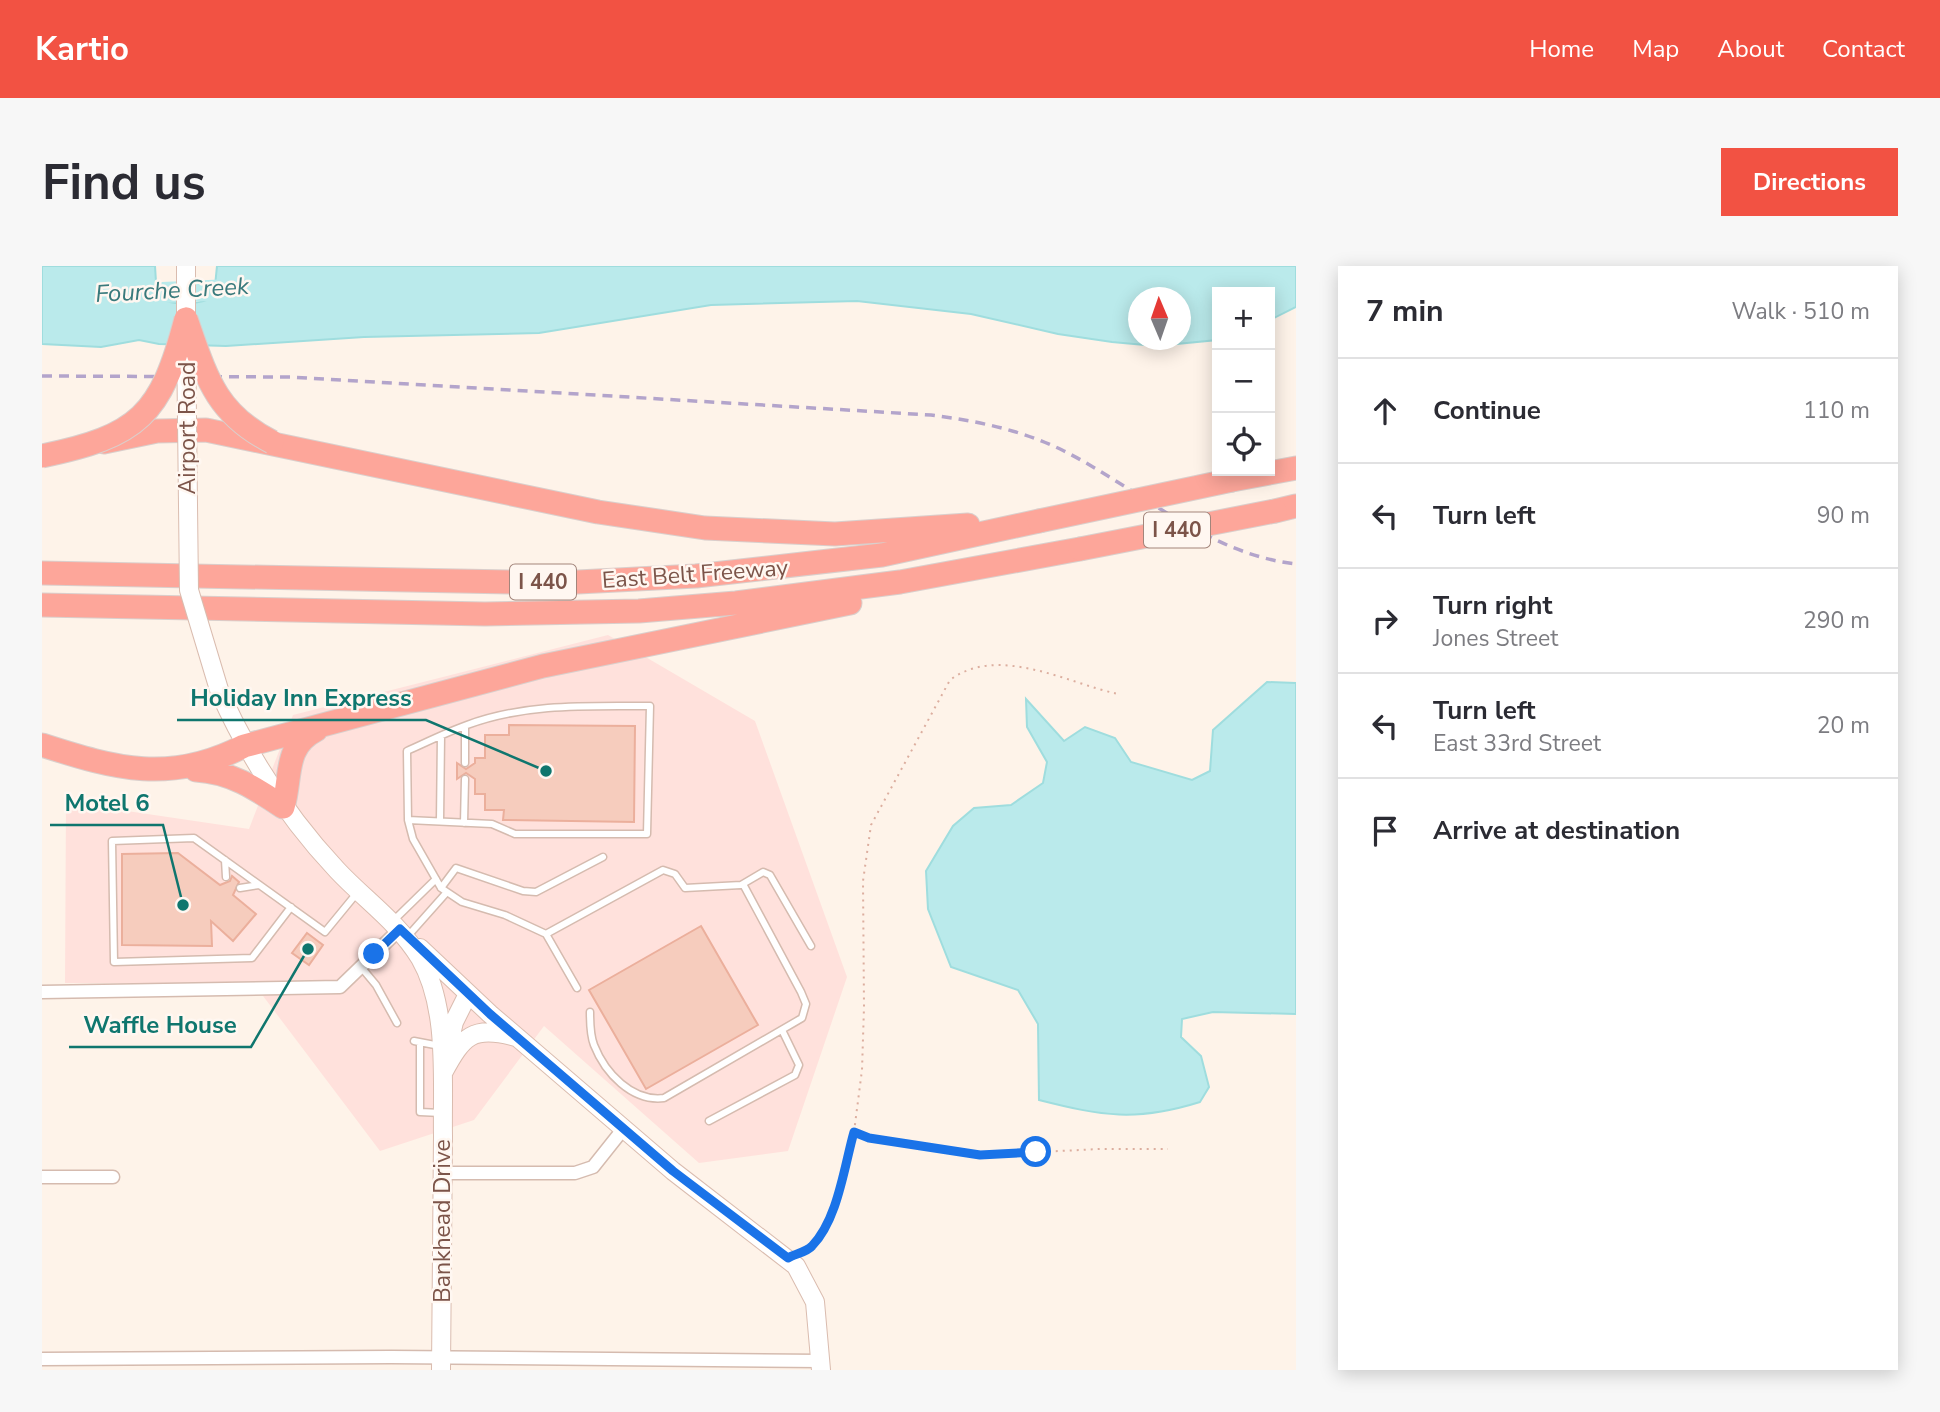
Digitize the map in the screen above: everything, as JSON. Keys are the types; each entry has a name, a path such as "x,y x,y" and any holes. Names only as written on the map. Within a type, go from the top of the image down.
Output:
{"highway":[{"path":"186,319 203,368 223,406 245,427 272,442"},
{"path":"98,443 134,423 155,402 174,367 186,319"},
{"path":"42,456 98,443 187,428 272,442 632,518 749,533 891,532 1039,521"},
{"name":"East Belt Freeway","path":"42,573 558,583 696,576 882,555 1296,468"},
{"name":"East Belt Freeway","path":"42,605 485,614 639,611 826,592 984,568 1285,509"},
{"path":"172,769 219,760 244,746 543,666 877,597 984,568"},
{"path":"42,745 121,769 222,773 253,786 283,807 292,753 306,735 328,724"}],"main road":[{"name":"Airport Road","path":"186,266 189,590"},
{"name":"Bankhead Drive","path":"189,590 220,693 244,746 283,807 358,891 400,929 429,979 443,1073 441,1364"},
{"path":"400,929 468,993 673,1171 788,1258 803,1275 815,1302 821,1366"},
{"name":"Bankhead Drive","path":"443,1073 454,1022 468,993"},
{"path":"439,1037 452,1006 468,993"},
{"path":"443,1073 457,1047 469,1036 494,1033 519,1038"}],"street":[{"path":"42,992 340,987 400,929"},
{"path":"443,1173 575,1173 593,1167 624,1128"},
{"path":"42,1177 113,1177"},
{"path":"42,1359 821,1366"}],"lane":[{"path":"408,820 492,824 515,834 648,834 650,706 564,706 512,713 465,726 407,751 408,820 413,839 436,879 444,890 462,902 505,915 546,934 577,988"},
{"path":"465,726 465,763"},
{"path":"440,821 441,736"},
{"path":"464,823 465,779"},
{"path":"290,907 252,958 114,962 112,841 194,838 260,885 290,907 325,933 358,891"},
{"path":"400,929 444,890 456,868 523,891 536,892 603,858"},
{"path":"225,860 226,877"},
{"path":"546,934 663,870 675,874 685,888 743,884 763,872 771,875 811,946"},
{"path":"400,929 436,879"},
{"path":"590,1012 593,1044 618,1081 636,1095 650,1100 664,1098 802,1018 806,1003 743,884"},
{"path":"240,888 260,885"},
{"path":"359,966 376,985 397,1023"},
{"path":"709,1121 795,1075 799,1065 782,1030"},
{"path":"439,1037 417,1043 420,1112 443,1113"}],"path":[{"path":"788,1258 811,1248 822,1233 830,1215 854,1132 862,1070 864,853 876,815 950,680 965,668 1023,668 1050,673 1083,686 1118,694"},
{"path":"854,1132 869,1138 980,1155 1100,1149 1168,1149"}],"shaded area":[{"path":"608,635 755,721 847,977 788,1151 699,1163 544,1026 474,1120 380,1151 254,984 65,983 66,802 249,829 293,715"}],"water":[{"path":"42,266 155,266 157,298 186,303 202,302 214,296 217,266 1296,266 1296,307 1275,318 1275,287 1212,287 1212,340 1191,343 1191,287 1128,287 1128,343 1058,334 971,314 857,301 711,305 539,333 364,337 226,346 159,344 139,340 101,347 42,344"},
{"path":"1267,682 1296,683 1296,1014 1213,1012 1182,1019 1181,1037 1201,1056 1209,1087 1200,1102 1157,1112 1119,1114 1082,1110 1039,1100 1038,1024 1018,990 951,967 928,909 926,871 953,826 974,808 1011,805 1043,783 1047,762 1027,727 1026,699 1064,741 1085,727 1115,738 1131,762 1192,780 1210,771 1213,730"}],"building":[{"path":"509,725 635,726 634,822 503,820 504,810 485,810 485,794 475,794 475,779 466,773 457,779 457,763 466,769 475,763 475,758 485,758 485,735 509,735"},
{"path":"178,853 220,885 230,881 232,876 239,882 233,895 256,914 233,941 211,921 212,946 122,945 122,854"},
{"path":"701,926 758,1025 646,1089 589,990"},
{"path":"307,933 323,945 309,965 292,953"}],"waterway":[{"name":"Fourche Creek","path":"128,294 243,289"}],"railway":[{"path":"42,376 290,377 948,417 1032,437 1064,451 1176,518 1233,548 1296,564"}],"place":[{"name":"Holiday Inn Express","path":"546,771"},
{"name":"Motel 6","path":"183,905"},
{"name":"Waffle House","path":"308,949"}],"route":[{"path":"374,954 400,929 490,1014 567,1077 673,1171 788,1258 811,1248 822,1233 830,1215 854,1132 869,1138 980,1155 1036,1152"}]}
